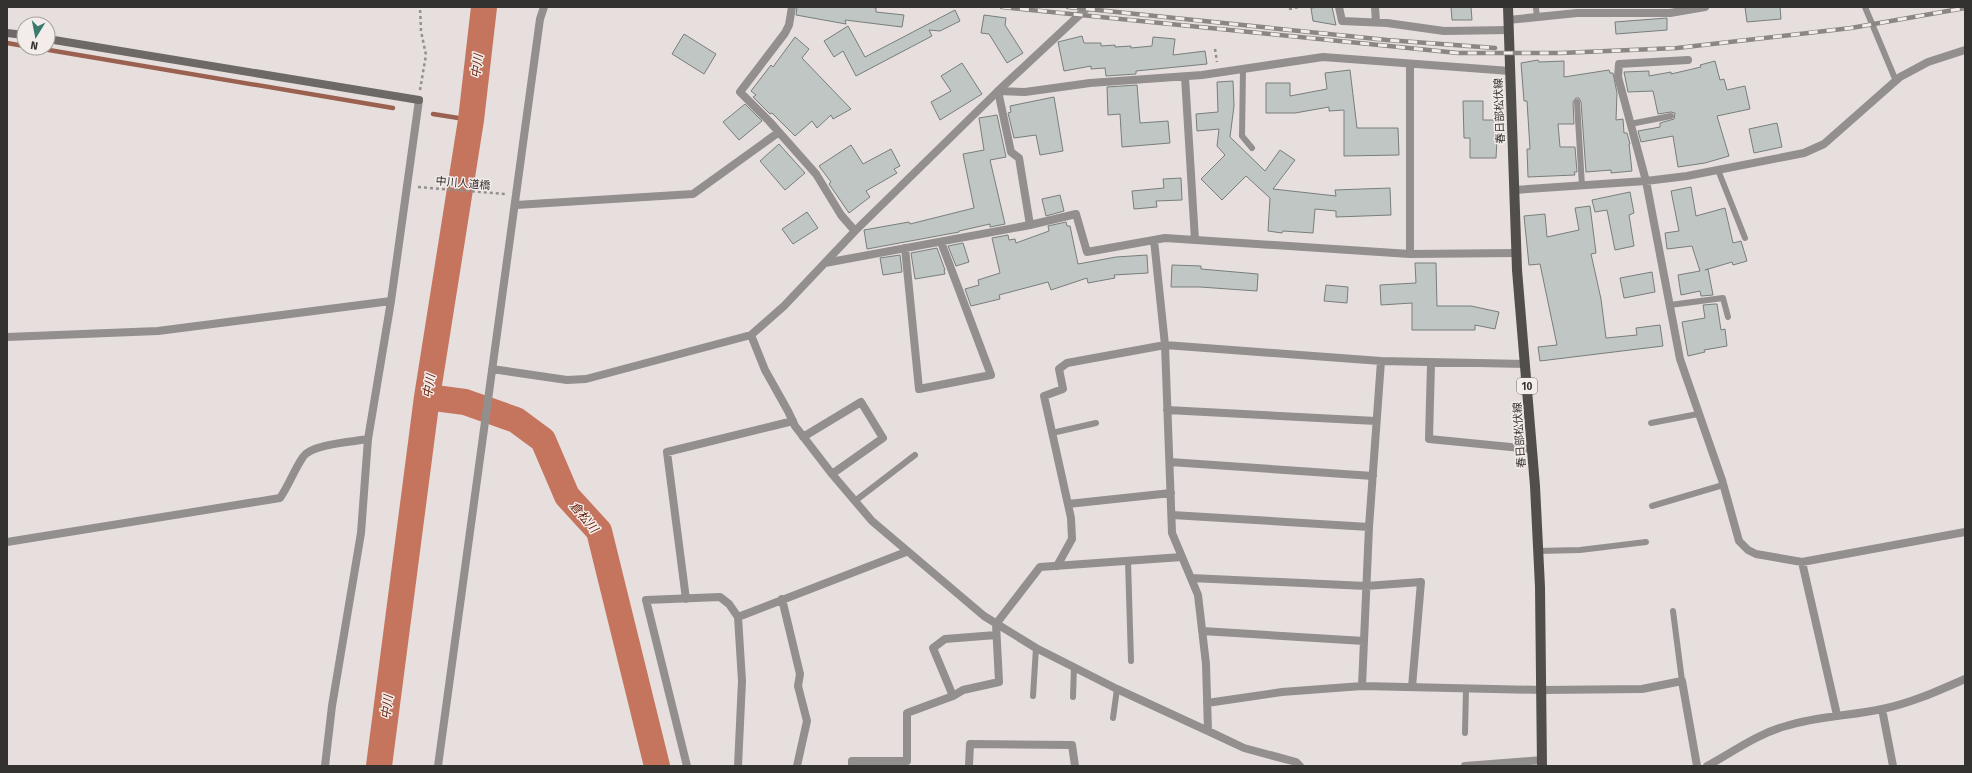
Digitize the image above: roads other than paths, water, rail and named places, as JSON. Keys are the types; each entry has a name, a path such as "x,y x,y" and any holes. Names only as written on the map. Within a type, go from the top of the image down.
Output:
{"main road":[{"name":"春日部松伏線","path":"1508,7 1516,253 1532,449 1538,551 1542,690 1542,763"}],"street":[{"path":"438,766 491,388 492,368 516,205 540,19 544,7"},
{"path":"792,7 789,25 785,33 740,92 779,132 816,174 841,215 855,231"},
{"path":"492,368 567,380 586,379 750,335 784,306 855,231 998,91 1088,7"},
{"path":"1339,7 1342,21 1376,22 1444,31 1509,25 1537,17 1577,13 1637,10 1670,13 1705,7"},
{"path":"1375,7 1376,22"},
{"path":"56,40 419,100 391,301 368,440 361,534 332,706 325,766"},
{"path":"1514,190 1646,181 1718,170 1804,153 1824,144 1896,81 1928,62 1965,50"},
{"path":"998,91 1025,92 1090,83 1186,77 1323,57 1510,71"},
{"path":"1688,60 1619,64 1618,77 1646,181 1680,359 1723,485 1740,542 1748,550 1756,554 1802,562 1965,532"},
{"path":"1410,64 1410,254"},
{"path":"1186,77 1195,240"},
{"path":"998,91 1011,152 1018,158 1030,225"},
{"path":"516,205 693,194 779,132"},
{"path":"824,263 1030,225 1076,214 1087,252 1165,238 1410,254 1516,253"},
{"path":"1154,240 1164,346 1172,533 1198,595 1202,631 1208,731"},
{"path":"905,248 919,389 991,375 941,242"},
{"path":"7,337 158,331 391,301"},
{"path":"750,335 765,370 793,421 803,437 832,474 872,521 906,552 984,616 1036,648 1116,689 1244,748 1296,762 1300,766"},
{"path":"1057,566 1072,539 1071,518 1044,396 1063,390 1059,369 1067,363 1164,346 1380,361 1525,364"},
{"path":"1362,686 1369,527 1380,361"},
{"path":"1431,363 1429,439 1532,449"},
{"path":"803,437 862,402 883,438 832,474"},
{"path":"1167,410 1376,421"},
{"path":"686,599 667,452 793,421"},
{"path":"7,542 280,498 304,456 312,449 368,440"},
{"path":"1170,462 1372,476"},
{"path":"1068,504 1171,493"},
{"path":"1172,515 1369,527"},
{"path":"738,616 906,552"},
{"path":"852,766 852,761 906,761 907,713 953,696 963,690 999,682 996,624 1040,567 1182,557"},
{"path":"1802,562 1806,571 1837,715"},
{"path":"1191,578 1366,586 1421,582 1412,687"},
{"path":"687,766 646,600 720,597 729,604 738,616 742,681 738,766"},
{"path":"782,600 800,674 798,686 807,721 797,766"},
{"path":"1202,631 1364,641"},
{"path":"953,696 933,648 945,639 996,635"},
{"path":"1707,766 1760,735 1784,726 1815,718 1882,709 1919,699 1965,679"},
{"path":"1207,703 1282,692 1362,686 1542,690 1642,689 1682,681 1697,766"},
{"path":"1882,709 1893,766"},
{"path":"969,766 970,744 978,744 1072,745 1075,766"},
{"path":"1465,766 1542,763"}],"lane":[{"path":"1865,7 1896,81"},
{"path":"1536,8 1537,17"},
{"path":"1243,69 1242,136 1252,148"},
{"path":"1577,102 1582,186"},
{"path":"1630,124 1671,116"},
{"path":"1718,170 1745,238"},
{"path":"1670,305 1723,298 1728,317"},
{"path":"1651,424 1698,414"},
{"path":"1052,434 1096,422"},
{"path":"855,501 916,455"},
{"path":"1652,506 1723,485"},
{"path":"1538,551 1580,550 1646,542"},
{"path":"1128,561 1131,661"},
{"path":"1673,611 1682,681"},
{"path":"1033,696 1036,648"},
{"path":"1073,697 1074,667"},
{"path":"1465,733 1466,688"},
{"path":"1113,718 1116,689"}],"waterway":[{"name":"中川","path":"379,766 427,397 471,120 484,7"},
{"path":"7,43 16,45"},
{"path":"56,51 393,108"},
{"path":"433,114 471,120"},
{"name":"倉松川","path":"427,397 465,402 516,420 543,440 567,496 599,531 657,766"}],"railway":[{"path":"1002,7 1458,53 1561,53 1677,48 1851,28 1965,8"},
{"path":"1068,7 1387,40 1495,48"}]}
